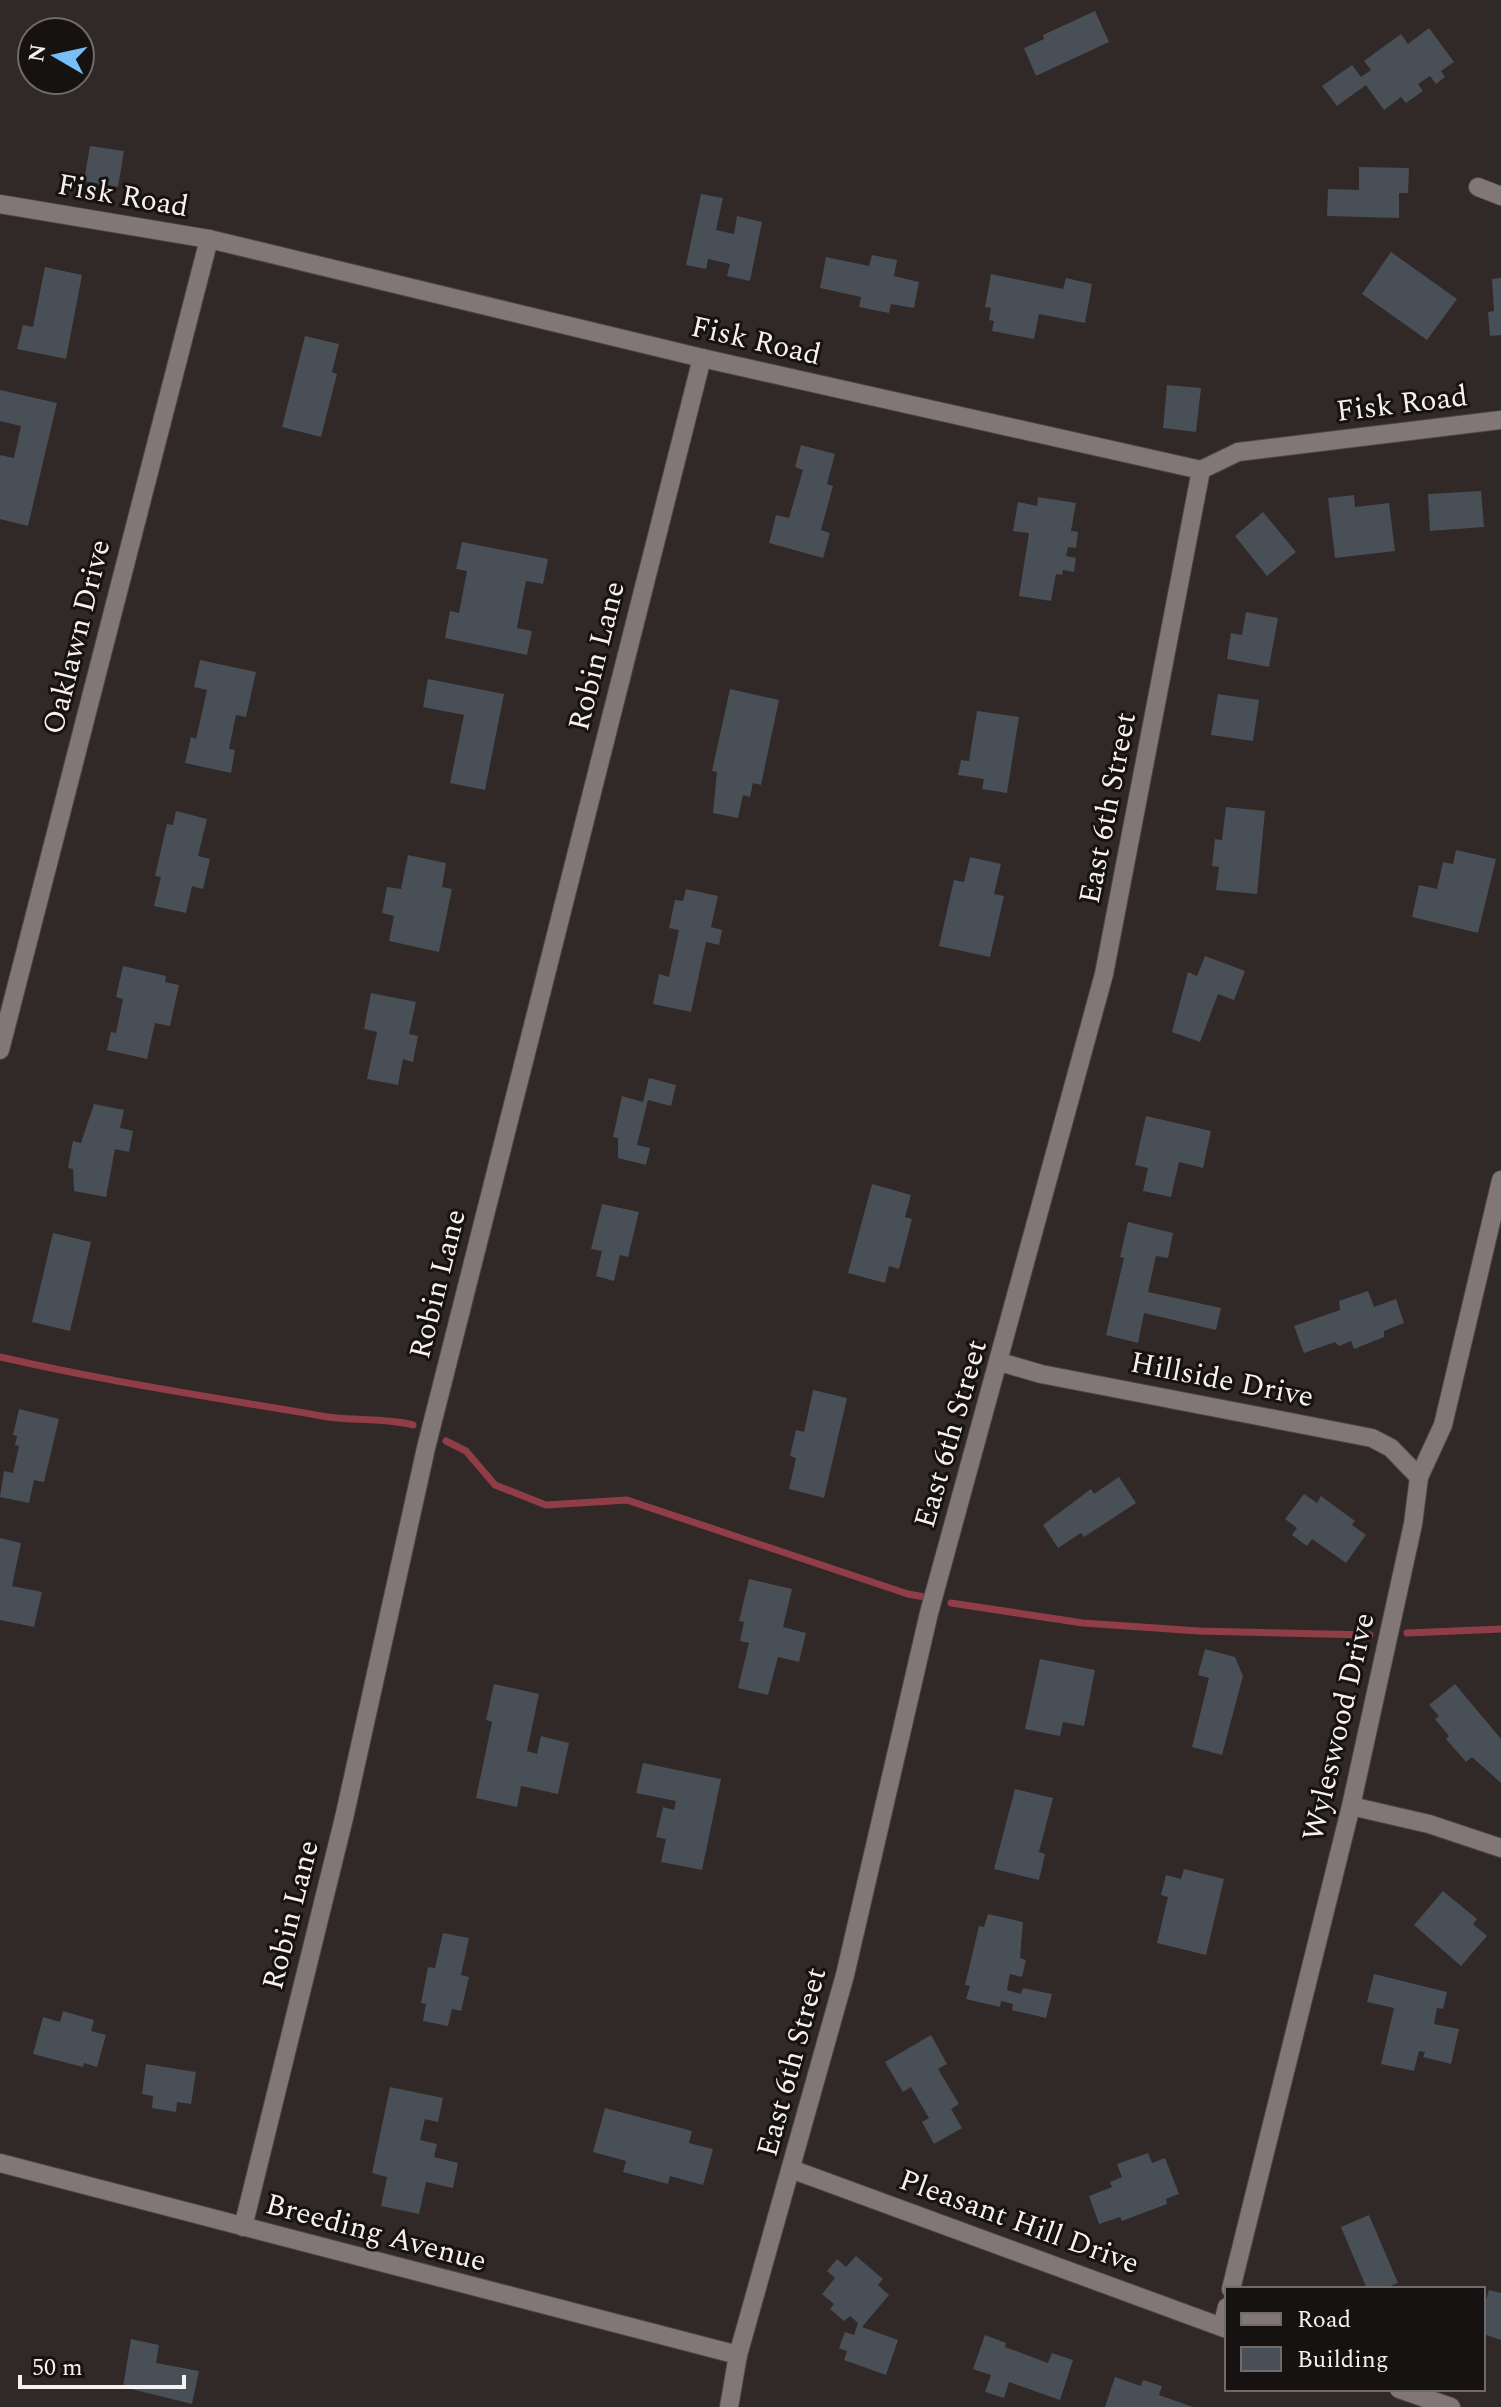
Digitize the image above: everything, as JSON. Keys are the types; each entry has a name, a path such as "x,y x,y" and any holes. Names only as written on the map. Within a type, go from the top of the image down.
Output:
{"street":[{"path":"1478,187 1501,196"},
{"name":"Fisk Road","path":"0,204 209,239 702,358 1201,470 1238,452 1501,420"},
{"name":"Oaklawn Drive","path":"0,1050 209,239"},
{"name":"Robin Lane","path":"243,2227 344,1818 426,1448 702,358"},
{"name":"East 6th Street","path":"729,2407 738,2355 845,1975 929,1613 1104,974 1201,470"},
{"name":"Wyleswood Drive","path":"1231,2287 1351,1806 1413,1524 1419,1477 1443,1425 1501,1180"},
{"name":"Hillside Drive","path":"1000,1362 1041,1374 1372,1438 1391,1448 1419,1477"},
{"path":"1351,1806 1429,1824 1501,1848"},
{"name":"Breeding Avenue","path":"0,2163 738,2355"},
{"name":"Pleasant Hill Drive","path":"791,2169 1224,2328"},
{"path":"1405,2391 1451,2407"}],"building":[{"path":"1095,11 1109,42 1036,76 1024,48 1044,39 1043,35"},
{"path":"1429,28 1454,62 1441,71 1445,77 1436,84 1430,76 1418,84 1423,91 1406,103 1401,97 1384,110 1366,85 1337,106 1322,86 1352,65 1361,77 1371,70 1364,61 1401,34 1408,44"},
{"path":"90,146 124,151 118,187 84,181"},
{"path":"1359,167 1409,168 1408,193 1399,193 1399,218 1327,216 1328,189 1359,190"},
{"path":"701,194 723,198 716,230 734,234 737,216 762,222 750,281 727,276 730,264 708,259 706,269 686,265"},
{"path":"1391,252 1457,299 1427,340 1362,294"},
{"path":"872,255 897,260 894,276 919,282 914,308 891,304 889,313 859,307 861,297 820,288 826,257 869,266"},
{"path":"45,267 82,275 66,359 17,349 23,325 33,327"},
{"path":"991,274 1063,289 1066,278 1092,284 1085,323 1039,314 1034,339 992,331 994,321 989,320 991,308 985,307"},
{"path":"1501,278 1501,335 1490,336 1488,312 1494,311 1492,279"},
{"path":"305,336 339,344 332,372 337,374 321,437 282,427"},
{"path":"1167,385 1201,388 1196,432 1163,428"},
{"path":"0,390 57,403 28,526 0,519 0,455 14,458 21,426 0,421"},
{"path":"801,445 835,454 827,484 833,486 821,530 830,533 823,558 769,543 776,515 789,518 803,470 795,467"},
{"path":"1481,491 1484,527 1430,531 1428,494"},
{"path":"1354,495 1355,507 1389,503 1395,551 1335,558 1328,498"},
{"path":"1038,497 1076,503 1071,531 1078,532 1076,548 1068,547 1066,556 1076,558 1074,572 1063,570 1062,575 1056,574 1051,601 1019,596 1029,533 1013,531 1018,502 1037,506"},
{"path":"1263,512 1296,552 1267,576 1235,536"},
{"path":"462,542 548,559 543,584 526,581 517,628 532,631 527,655 445,638 450,611 459,613 467,571 456,569"},
{"path":"1246,612 1278,618 1269,667 1227,659 1231,633 1242,635"},
{"path":"200,660 256,672 246,717 236,715 229,749 235,750 231,773 185,763 191,737 196,739 207,690 194,687"},
{"path":"428,679 504,694 485,790 450,783 464,715 423,707"},
{"path":"730,689 779,700 761,785 753,783 750,797 743,795 738,818 713,813 717,772 712,771"},
{"path":"1218,694 1259,700 1253,741 1211,735"},
{"path":"977,711 1019,717 1007,793 982,789 984,779 958,775 961,760 969,761"},
{"path":"1226,807 1265,811 1257,894 1216,890 1219,867 1212,866 1215,839 1222,840"},
{"path":"176,811 207,819 198,856 210,859 203,889 192,886 186,913 154,906 161,877 155,876 167,824 173,825"},
{"path":"1456,850 1496,859 1478,933 1412,917 1419,885 1437,889 1443,862 1453,864"},
{"path":"408,855 446,863 442,887 452,889 439,952 389,941 394,916 382,913 387,887 401,889"},
{"path":"970,857 1001,864 994,894 1004,896 990,957 939,946 954,880 964,882"},
{"path":"686,889 718,896 711,927 722,930 719,945 706,942 691,1012 653,1004 659,974 669,977 679,930 669,928 675,900 683,901"},
{"path":"1205,956 1245,971 1234,1000 1218,994 1200,1042 1172,1032 1188,972 1197,976"},
{"path":"123,966 166,976 165,982 179,985 170,1026 155,1023 147,1059 107,1050 111,1032 116,1033 123,999 116,997"},
{"path":"371,993 416,1002 409,1034 418,1036 413,1062 403,1059 398,1085 367,1079 377,1032 364,1029"},
{"path":"649,1078 676,1085 671,1106 648,1100 637,1145 650,1148 646,1165 618,1158 618,1138 613,1137 622,1096 643,1102"},
{"path":"94,1104 124,1110 120,1128 133,1131 129,1152 115,1149 106,1197 74,1191 73,1169 68,1168 73,1141 81,1143"},
{"path":"1146,1116 1211,1131 1203,1168 1179,1162 1171,1197 1143,1191 1148,1168 1135,1165"},
{"path":"872,1184 911,1195 905,1217 912,1219 899,1269 889,1266 885,1283 848,1273"},
{"path":"602,1204 639,1212 628,1257 620,1255 614,1281 596,1276 602,1251 591,1249"},
{"path":"1128,1222 1173,1233 1168,1258 1156,1256 1148,1292 1221,1308 1216,1330 1144,1313 1138,1343 1106,1335 1124,1258 1120,1257"},
{"path":"53,1233 91,1242 70,1331 32,1322"},
{"path":"1368,1291 1374,1307 1396,1299 1404,1323 1384,1331 1384,1337 1354,1349 1351,1341 1339,1346 1335,1342 1304,1353 1294,1326 1340,1310 1339,1301"},
{"path":"813,1390 847,1398 824,1498 789,1489 796,1458 790,1456 796,1430 804,1432"},
{"path":"19,1409 59,1419 44,1482 34,1480 29,1503 0,1497 4,1471 13,1473 19,1446 15,1445 17,1436 13,1435"},
{"path":"1119,1477 1136,1503 1084,1537 1081,1533 1058,1548 1043,1525 1091,1489 1094,1494"},
{"path":"1304,1494 1317,1503 1321,1496 1355,1521 1352,1525 1366,1535 1346,1563 1312,1539 1307,1546 1292,1535 1297,1528 1285,1519"},
{"path":"0,1538 21,1543 12,1586 42,1592 34,1627 0,1620"},
{"path":"749,1579 792,1589 783,1627 806,1633 799,1662 778,1657 768,1695 738,1688 749,1643 740,1641 744,1622 739,1621"},
{"path":"1205,1649 1235,1657 1243,1676 1222,1755 1192,1747 1209,1678 1198,1675"},
{"path":"1040,1659 1095,1670 1084,1726 1063,1722 1060,1736 1025,1729"},
{"path":"494,1684 539,1694 527,1751 537,1754 541,1736 569,1743 558,1794 521,1786 517,1807 476,1798 492,1722 486,1720"},
{"path":"1455,1684 1501,1739 1501,1783 1472,1757 1466,1762 1446,1739 1449,1736 1435,1719 1439,1716 1429,1705"},
{"path":"643,1763 721,1779 702,1870 661,1862 666,1839 656,1837 663,1807 674,1810 676,1801 636,1793"},
{"path":"1015,1789 1053,1798 1039,1852 1045,1854 1039,1880 994,1869"},
{"path":"1184,1869 1224,1879 1206,1955 1157,1943 1168,1897 1161,1895 1166,1875 1181,1879"},
{"path":"1443,1891 1477,1919 1473,1924 1487,1936 1461,1966 1414,1925"},
{"path":"988,1914 1023,1922 1020,1958 1026,1960 1022,1977 1010,1974 1007,1990 1021,1994 1023,1988 1052,1994 1046,2018 1012,2010 1013,2004 1001,2001 1000,2007 966,1999 970,1986 965,1985 979,1926 984,1927"},
{"path":"443,1933 469,1938 461,1975 469,1977 461,2011 452,2009 448,2026 423,2021 426,2004 421,2003 428,1967 435,1968"},
{"path":"1374,1974 1447,1992 1443,2009 1437,2008 1434,2024 1459,2029 1451,2064 1423,2057 1425,2052 1419,2051 1414,2071 1381,2064 1394,2008 1367,2002"},
{"path":"63,2011 94,2020 91,2031 106,2035 97,2067 84,2063 83,2067 33,2054 43,2017 60,2022"},
{"path":"931,2035 947,2064 938,2069 959,2104 951,2109 962,2128 934,2144 922,2122 929,2118 911,2087 903,2092 885,2062"},
{"path":"146,2064 196,2072 191,2104 177,2102 176,2112 152,2108 153,2096 142,2094"},
{"path":"390,2087 443,2098 438,2122 425,2119 420,2140 437,2144 434,2157 458,2163 453,2188 426,2182 419,2214 381,2206 387,2177 372,2173"},
{"path":"605,2108 692,2131 689,2143 713,2149 703,2185 670,2176 668,2184 623,2172 626,2161 593,2152"},
{"path":"1148,2153 1152,2163 1165,2158 1179,2194 1166,2199 1167,2204 1122,2221 1120,2217 1099,2224 1089,2196 1112,2187 1110,2182 1122,2177 1117,2164"},
{"path":"1369,2215 1398,2283 1388,2287 1366,2287 1341,2227"},
{"path":"856,2256 883,2279 878,2285 889,2295 862,2327 898,2340 886,2375 844,2360 847,2351 839,2348 845,2332 854,2335 858,2323 850,2316 844,2321 830,2309 834,2304 822,2294 835,2278 827,2271 837,2259 846,2267"},
{"path":"1489,2290 1501,2293 1501,2340 1485,2335 1485,2303"},
{"path":"985,2335 1006,2343 1005,2347 1048,2363 1052,2353 1073,2360 1060,2400 1009,2382 1004,2398 985,2392 991,2375 973,2369"},
{"path":"131,2339 159,2345 156,2363 199,2371 192,2404 123,2387"},
{"path":"1115,2377 1141,2386 1143,2380 1162,2386 1159,2395 1193,2407 1105,2407"}],"waterway":[{"path":"0,1357 122,1382 328,1417 413,1425"},
{"path":"446,1441 466,1451 495,1485 546,1505 627,1500 908,1594 930,1598"},
{"path":"951,1603 1083,1623 1199,1631 1370,1635"},
{"path":"1407,1633 1501,1629"}]}
